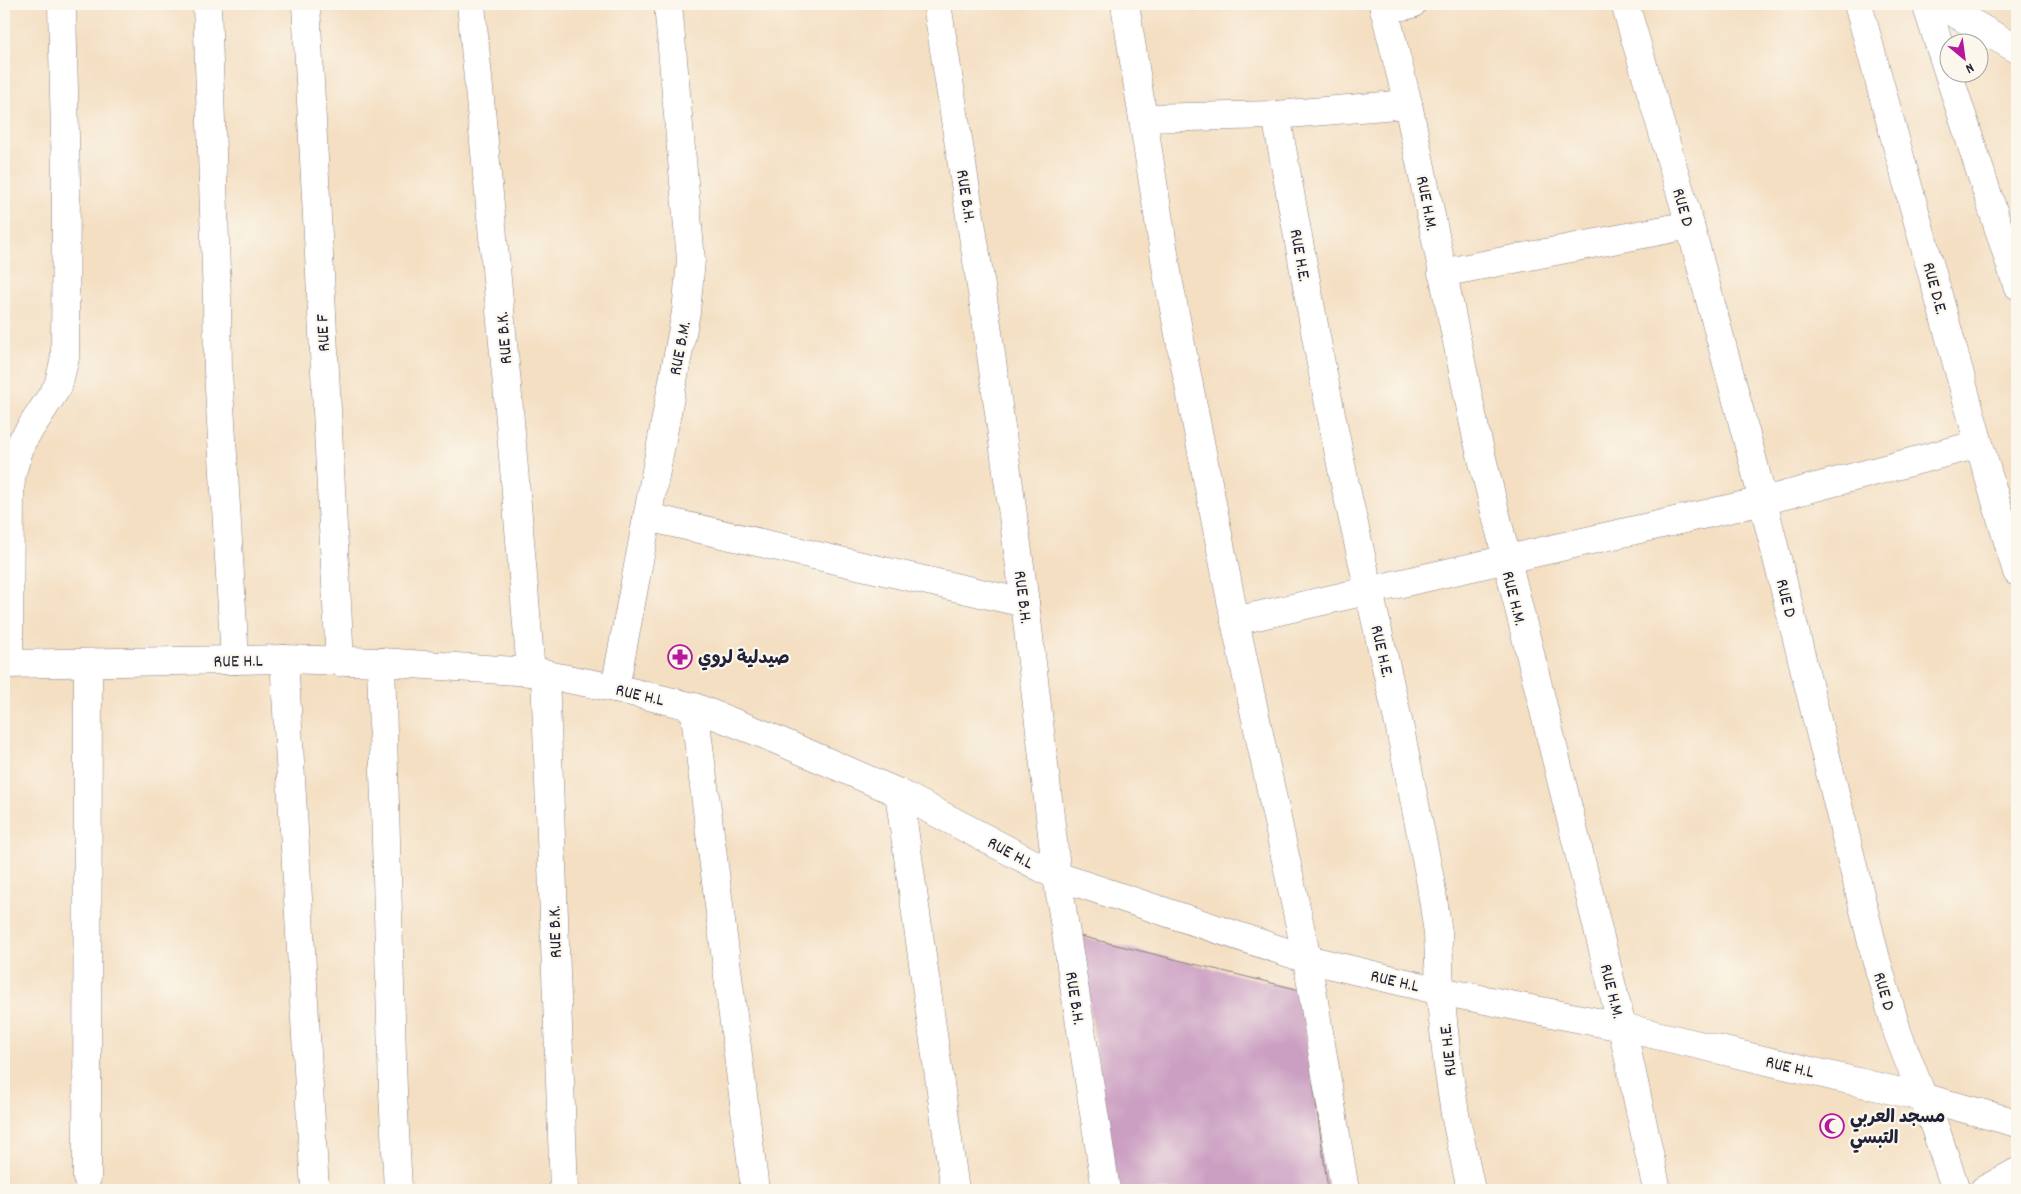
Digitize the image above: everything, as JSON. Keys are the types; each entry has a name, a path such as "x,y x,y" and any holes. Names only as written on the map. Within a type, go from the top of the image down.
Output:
{"street":[{"path":"6,664 12,472 22,441 58,386 65,358 66,181 62,4"},
{"path":"207,4 218,371 235,660"},
{"name":"RUE F","path":"306,4 340,662"},
{"name":"RUE B.K.","path":"472,4 506,376 538,672 564,1190"},
{"name":"RUE B.M.","path":"615,688 686,312 691,260 668,4"},
{"name":"RUE B.H.","path":"937,4 987,325 1025,603 1057,876 1106,1190"},
{"path":"1125,4 1168,278 1235,620 1307,960 1345,1190"},
{"path":"1384,7 1412,4"},
{"name":"RUE D","path":"1625,4 1690,225 1763,501 1876,959 1898,1034 1956,1190"},
{"name":"RUE D.E.","path":"1858,4 1979,444 2017,572"},
{"path":"1926,4 2017,285"},
{"path":"1939,4 2017,49"},
{"name":"RUE H.M.","path":"1384,7 1408,104 1476,434 1505,558 1622,1026 1658,1190"},
{"path":"1144,118 1276,115 1408,104"},
{"name":"RUE H.E.","path":"1276,115 1320,364 1400,729 1430,879 1438,933 1440,991 1455,1114 1471,1190"},
{"path":"1442,273 1690,225"},
{"path":"1235,620 1763,501 1979,444"},
{"path":"647,517 1025,603"},
{"path":"284,659 315,1190"},
{"name":"RUE H.L","path":"6,664 284,659 381,662 538,672 615,688 694,707 763,734 899,793 1057,876 1307,960 1440,991 1622,1026 1922,1097 2017,1123"},
{"path":"381,662 393,1092 398,1190"},
{"path":"86,1178 88,663"},
{"path":"694,707 755,1190"},
{"path":"899,793 955,1190"},
{"path":"1984,1190 2017,1172"}],"building":[{"path":"1080,936 1300,990 1328,1190 1116,1190"}],"place":[{"name":"صيدلية لروي","path":"680,657"},
{"name":"مسجد العربي التبسي","path":"1832,1126"}]}
